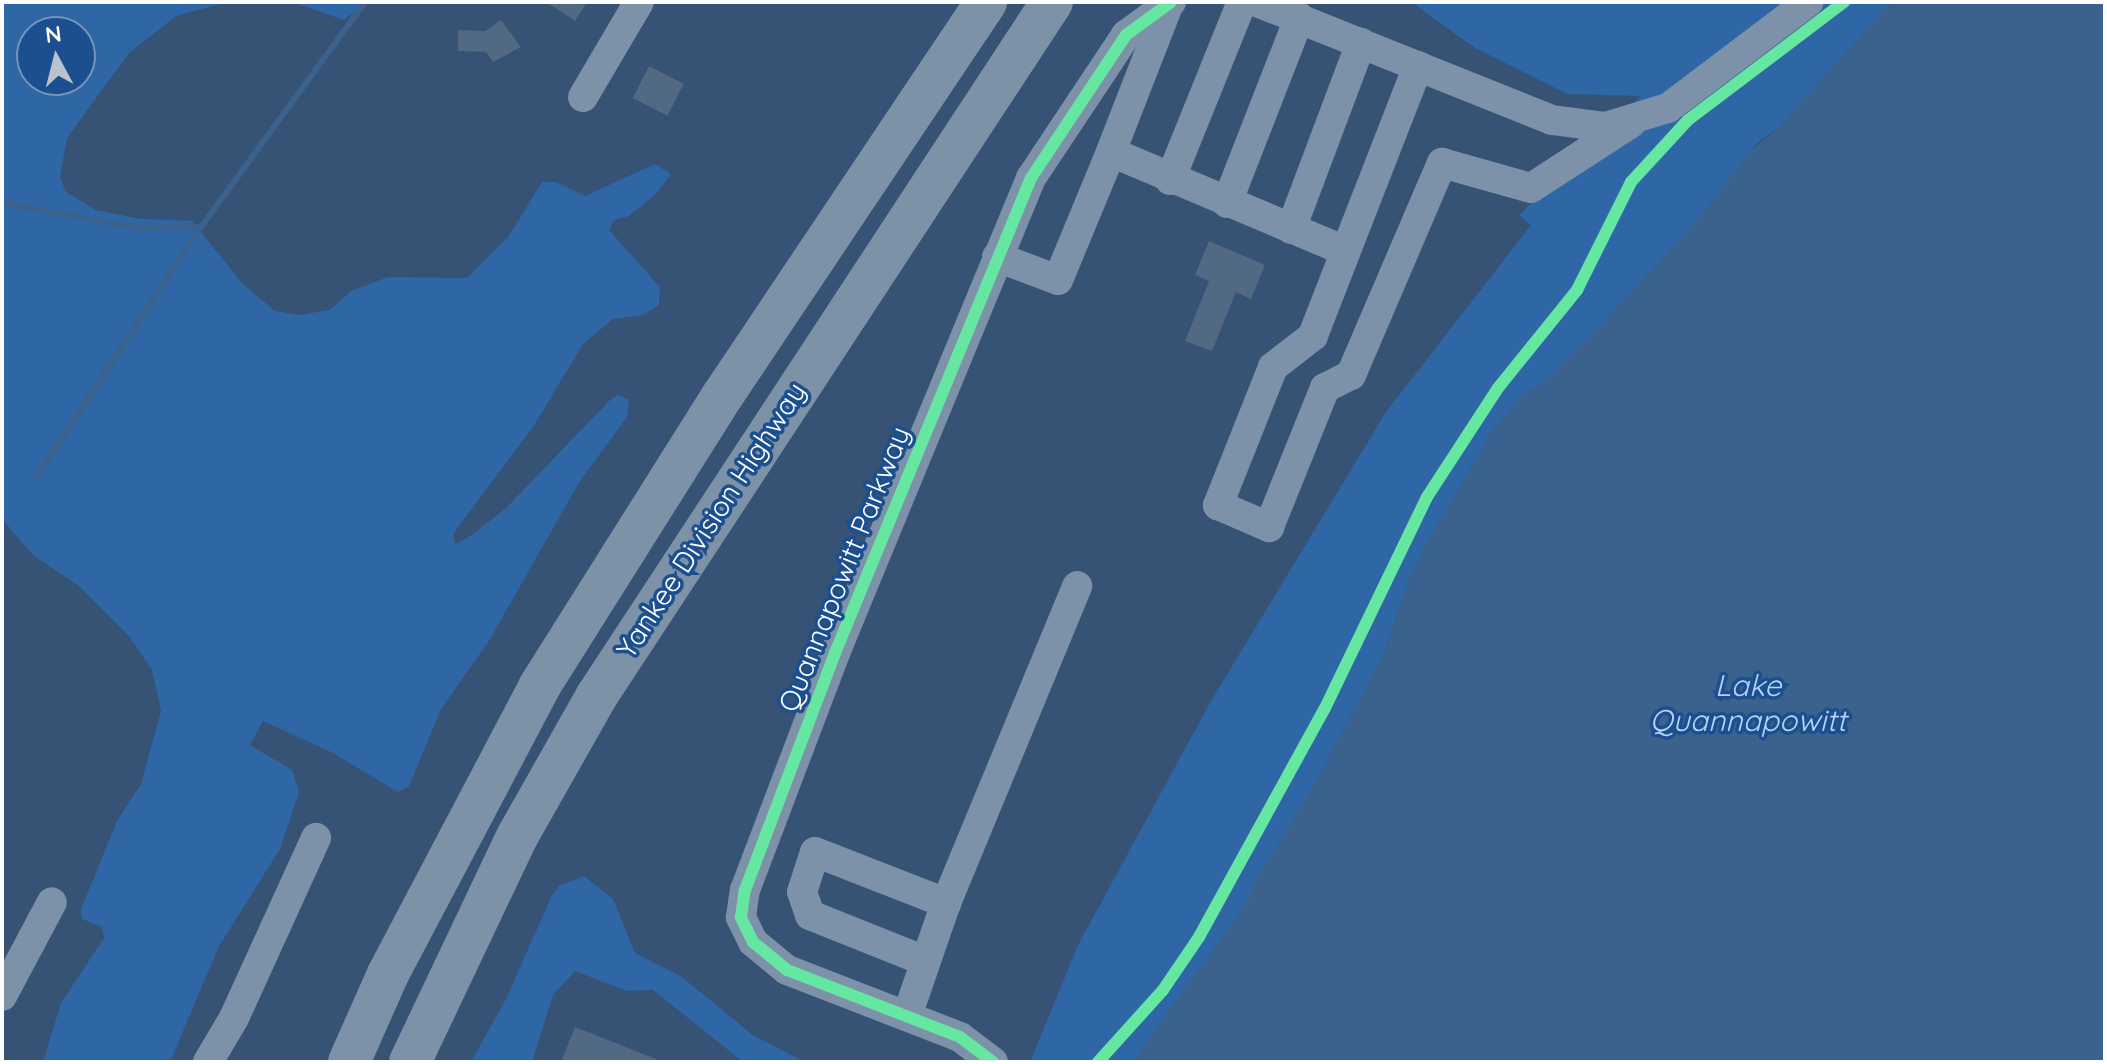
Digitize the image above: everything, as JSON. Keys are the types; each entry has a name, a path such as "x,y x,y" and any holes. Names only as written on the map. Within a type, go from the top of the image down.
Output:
{"highway":[{"path":"876,168 964,2"},
{"name":"Yankee Division Highway","path":"349,1062 409,932 539,687 707,420 986,2"},
{"name":"Yankee Division Highway","path":"410,1062 518,835 596,697 1052,2"}],"street":[{"path":"583,97 639,2"},
{"path":"1170,180 1242,2"},
{"path":"1257,2 1565,124 1631,123"},
{"path":"1418,66 1313,336 1273,367 1218,505 1269,527 1325,388 1351,375 1442,163 1531,188 1631,123 1680,100 1808,2"},
{"path":"997,257 1058,280 1170,3"},
{"name":"Quannapowitt Parkway","path":"993,1062 960,1037 787,970 753,942 741,917 745,890 781,789 1031,178 1126,35 1170,3"},
{"path":"1227,203 1299,18"},
{"path":"1291,229 1361,43"},
{"path":"1111,152 1170,180 1345,251"},
{"path":"1288,355 1325,388"},
{"path":"907,1016 946,903 1077,586"},
{"path":"208,1062 234,1018 316,838"},
{"path":"925,961 810,915 802,892 815,852 946,903"},
{"path":"2,996 52,902"}],"shaded area":[{"path":"2,2 228,2 176,16 129,53 67,138 60,177 66,192 96,210 141,219 194,221 191,228 201,232 242,283 275,311 299,315 330,310 351,291 388,277 467,278 508,237 542,182 556,182 585,196 655,164 671,174 657,193 629,216 614,220 609,230 660,287 659,305 643,315 613,319 583,344 533,427 453,534 455,544 469,537 506,508 610,400 618,395 629,400 627,417 580,481 489,641 441,709 409,786 398,792 333,753 263,721 250,745 292,770 299,792 280,849 219,946 170,1062 43,1062 61,1003 104,938 102,927 82,919 81,909 117,821 141,784 161,711 152,670 129,636 79,586 33,555 2,519"},
{"path":"292,2 367,2 344,20"},
{"path":"1411,2 1891,2 1778,128 1758,142 1698,220 1605,321 1542,385 1524,394 1491,433 1414,567 1383,656 1310,793 1243,909 1133,1062 1030,1062 1078,945 1211,701 1386,412 1531,225 1519,215 1641,96 1567,94 1475,48"},
{"path":"584,876 613,899 635,953 682,977 754,1036 805,1062 743,1062 653,990 627,991 575,971 553,995 532,1062 471,1062 506,999 552,895 559,886"}],"water":[{"name":"Lake Quannapowitt","path":"1891,2 2105,2 2105,1062 1133,1062 1243,909 1263,866 1310,793 1383,656 1414,567 1491,433 1524,394 1542,385 1605,321 1698,220 1749,152 1778,128"}],"building":[{"path":"546,2 587,2 575,21"},
{"path":"501,20 521,47 493,62 486,52 458,51 458,30 485,31"},
{"path":"649,66 684,84 667,116 633,98"},
{"path":"1209,241 1265,265 1251,299 1236,292 1212,351 1185,341 1209,281 1195,275"},
{"path":"575,1027 661,1061 661,1062 561,1062"}],"waterway":[{"path":"36,477 201,227 365,2"},
{"path":"2,203 139,228 200,227"}],"cycle path":[{"path":"993,1062 960,1037 787,970 753,942 741,917 745,890 835,653 1031,178 1126,35 1171,2"},
{"path":"1098,1062 1163,990 1199,937 1325,708 1427,497 1498,388 1577,290 1631,182 1688,120 1844,2"}]}
